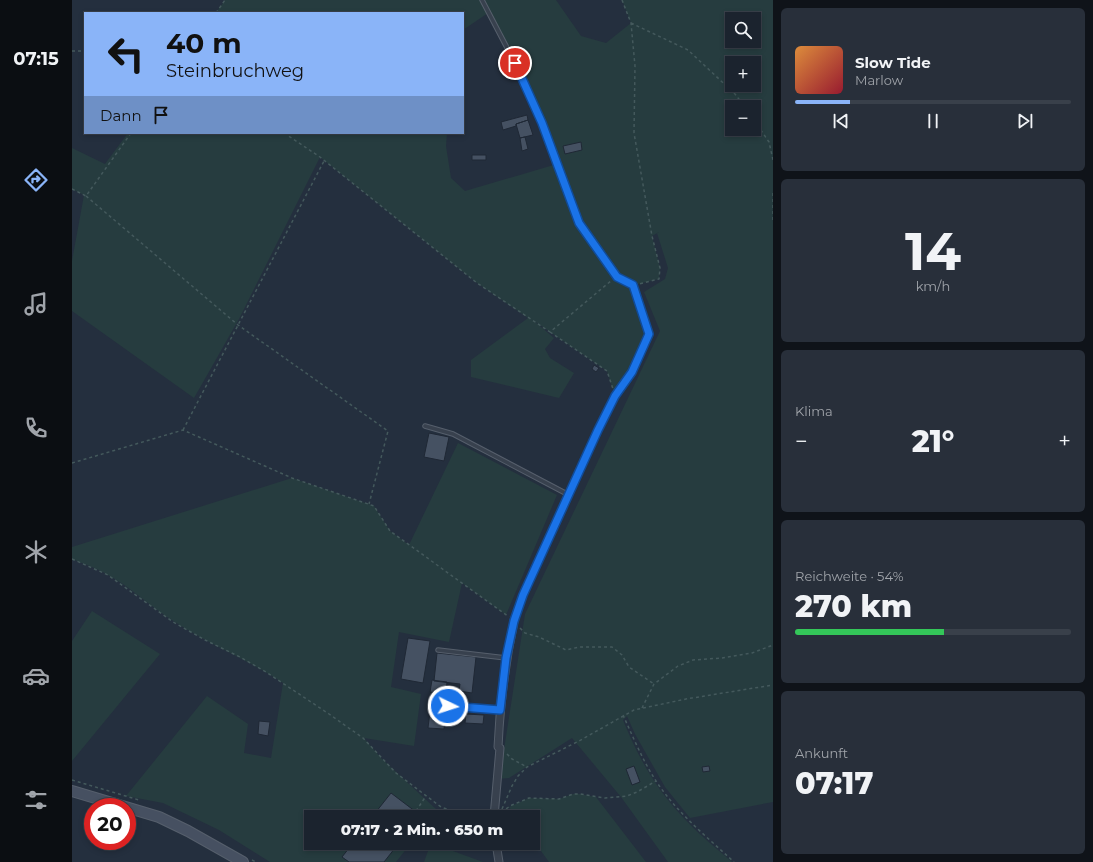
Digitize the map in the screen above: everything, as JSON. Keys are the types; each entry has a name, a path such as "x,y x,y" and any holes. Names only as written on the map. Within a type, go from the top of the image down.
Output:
{"street":[{"path":"494,810 500,748 498,747 500,710 506,658 514,621"},
{"path":"72,791 159,817 188,830 243,862"},
{"path":"497,850 499,862"}],"lane":[{"path":"482,0 515,63 542,123 579,223 617,277 633,285 649,334 632,372 615,396 523,595 514,621"},
{"path":"425,426 453,434 569,495"},
{"path":"438,650 506,658"},
{"path":"448,706 500,710"}],"path":[{"path":"217,12 225,0"},
{"path":"622,0 631,23 635,66 634,133 649,220 660,268 659,279 633,285"},
{"path":"631,23 688,50 740,100"},
{"path":"72,50 84,51"},
{"path":"761,130 769,142 773,160"},
{"path":"86,196 130,134"},
{"path":"285,134 324,161 477,283 607,371 615,396"},
{"path":"183,430 324,161"},
{"path":"72,189 86,196 238,325 388,431 369,504"},
{"path":"773,193 773,220"},
{"path":"550,332 617,277"},
{"path":"72,463 183,430 292,478 374,506 390,531 514,621 525,633 546,640 566,650 579,647 612,647 622,655 629,667 654,684"},
{"path":"72,559 108,575 174,622 266,672 363,738 396,773 441,807 449,810"},
{"path":"642,708 654,684 678,666 693,660 722,658 752,653 773,645"},
{"path":"656,781 637,792 626,796 605,798 580,794 566,795 559,799 529,798 512,805 501,812 512,786 518,776 527,767 586,737 623,715 642,708 686,699 773,685"},
{"path":"623,715 656,781 692,823 734,862"},
{"path":"498,747 527,767"},
{"path":"72,780 139,800"},
{"path":"416,810 426,796"}],"green space":[{"path":"225,0 556,0 581,36 606,43 631,23 622,0 773,0 773,802 690,818 665,787 635,734 627,716 623,720 634,746 647,770 671,804 692,827 732,862 668,862 621,797 572,738 509,778 497,779 503,756 525,614 660,331 644,292 665,279 668,268 657,233 652,236 660,268 659,279 634,285 649,333 632,372 615,396 607,371 534,321 554,338 545,349 550,358 574,373 559,398 471,377 471,360 528,318 477,283 320,157 239,319 194,398 72,311 72,261 84,195 72,189 72,148 105,164 127,134 447,134 446,146 451,178 465,191 557,164 525,87 488,13 464,29 464,12 217,12"},
{"path":"458,443 557,495 506,615 462,583 449,642 399,632 391,687 421,694 414,746 364,738 381,758 437,810 304,810 304,850 405,850 396,862 270,862 219,830 163,803 126,796 207,696 248,724 244,753 271,758 283,683 257,667 188,630 117,580 95,568 72,559 72,547 292,478 374,506 390,531 409,545"},
{"path":"92,611 160,654 72,761 72,641"},
{"path":"573,794 596,797 646,862 549,862 540,850 540,810 511,810 509,807 529,798 559,799"},
{"path":"428,850 450,850 483,862 424,862"}],"building":[{"path":"527,115 528,120 503,130 501,122"},
{"path":"528,120 533,135 520,138 516,124"},
{"path":"525,137 528,149 522,151 520,138"},
{"path":"581,142 582,150 565,154 563,146"},
{"path":"472,155 486,155 486,160 472,160"},
{"path":"594,365 599,368 596,372 592,369"},
{"path":"429,433 449,437 444,461 424,457"},
{"path":"408,638 430,641 423,683 401,679"},
{"path":"437,653 476,657 472,693 459,691 460,684 434,681"},
{"path":"432,680 447,682 446,694 430,692"},
{"path":"430,711 446,712 444,729 428,728"},
{"path":"466,714 484,715 483,724 465,723"},
{"path":"259,721 270,722 268,736 258,734"},
{"path":"634,766 640,782 632,785 626,769"},
{"path":"709,766 710,771 703,772 702,767"},
{"path":"391,793 413,810 378,810"},
{"path":"348,850 393,850 384,862 349,862 342,857"}],"route":[{"path":"448,706 500,710 506,658 514,621 523,595 598,430 615,396 632,372 649,334 633,285 617,277 579,223 542,123 515,63"}]}
